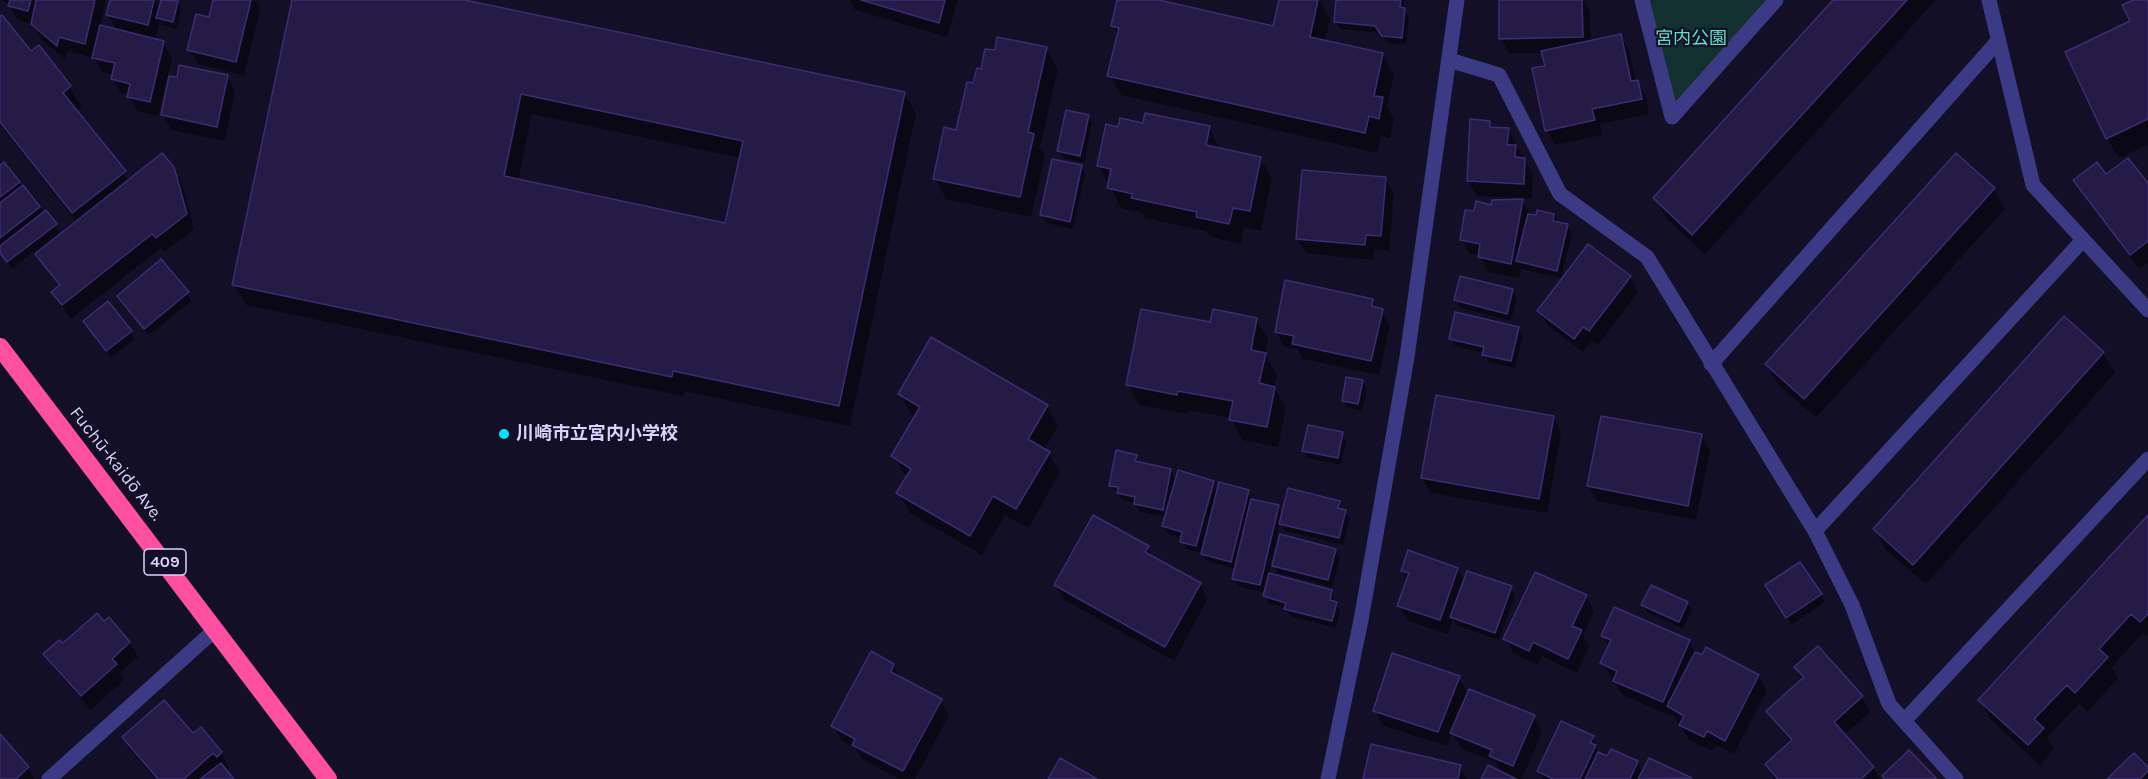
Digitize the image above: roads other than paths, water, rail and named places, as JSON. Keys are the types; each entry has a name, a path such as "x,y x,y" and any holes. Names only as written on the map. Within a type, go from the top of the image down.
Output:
{"highway":[{"name":"Fuchū-kaidō Ave.","path":"0,347 216,628 328,779"}],"street":[{"path":"1328,779 1361,620 1407,357 1457,0"},
{"path":"1642,0 1672,117 1776,0"},
{"path":"1989,0 2033,185 2148,310"},
{"path":"1711,364 1998,41"},
{"path":"1449,60 1499,75 1560,194 1647,257 1815,531 1852,605 1890,704 1956,779"},
{"path":"1815,531 2083,240"},
{"path":"1904,721 2148,459"},
{"path":"49,779 216,628"}],"place":[{"name":"川崎市立宮内小学校","path":"504,434"}],"park label":[{"name":"宮内公園","path":"1691,39"}]}
